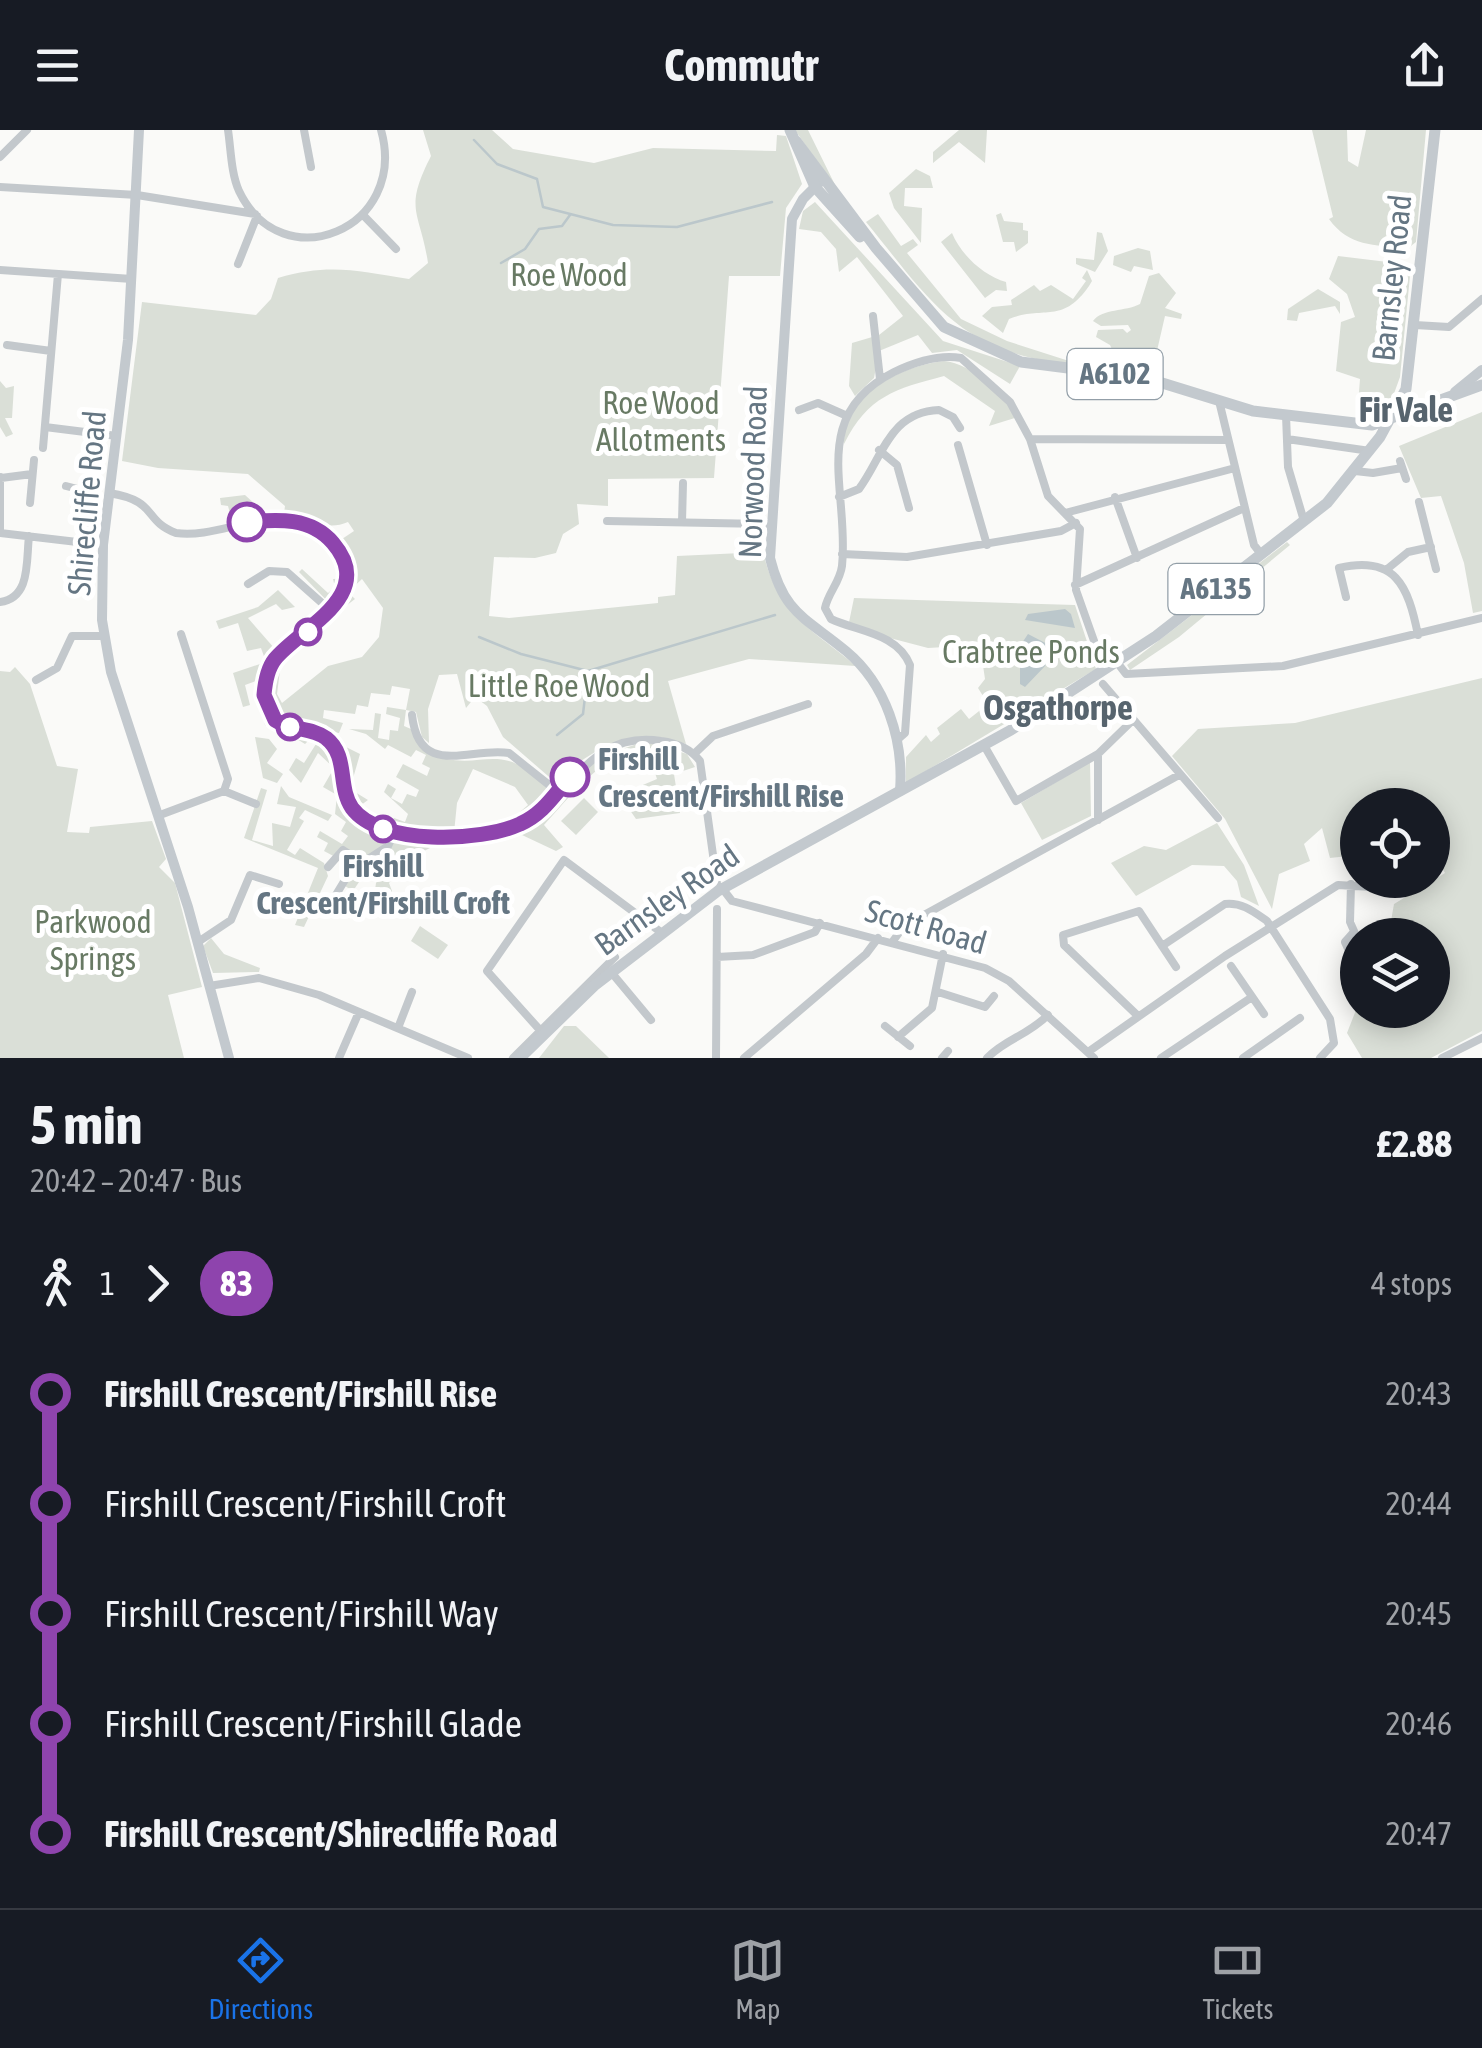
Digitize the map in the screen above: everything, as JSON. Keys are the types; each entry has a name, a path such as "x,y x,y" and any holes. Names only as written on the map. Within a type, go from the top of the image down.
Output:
{"main road":[{"name":"Barnsley Road","path":"521,1058 540,1033 611,972 720,889 985,747 1156,636 1304,521 1354,471 1391,421 1406,389 1435,130"},
{"path":"793,136 819,183"},
{"name":"A6102","path":"819,183 937,320 961,338 1035,366 1146,378 1220,404 1286,416 1372,424 1391,421 1480,384"},
{"path":"1406,389 1416,404 1427,406"}],"street":[{"path":"0,158 27,130"},
{"name":"Shirecliffe Road","path":"138,130 132,279 103,545 104,636 120,701 198,942 229,1058"},
{"path":"228,130 235,178 256,215 238,264"},
{"path":"304,130 312,166"},
{"path":"0,187 137,195 256,215 280,231 305,237 340,231 364,216 385,178 381,130"},
{"name":"Norwood Road","path":"819,183 792,220 770,558 788,606 845,650 870,676 897,740 900,791"},
{"path":"364,216 396,249"},
{"path":"0,270 132,279"},
{"path":"43,448 58,274"},
{"path":"1415,325 1449,326 1482,299"},
{"path":"873,316 880,379"},
{"path":"6,345 51,351"},
{"path":"897,740 905,733 910,664 895,642 854,630 826,614 826,602 842,570 838,451 846,415 880,379 918,362 952,357 968,362 1001,392 1030,438 1044,488 1076,523 1082,540 1075,585 1110,665 1126,674 1283,666 1482,618"},
{"path":"1451,396 1482,370"},
{"path":"799,410 806,404 818,403 846,415"},
{"path":"1220,404 1244,508 1261,554"},
{"path":"839,497 859,490 879,450 901,424 919,413 947,413 960,428"},
{"path":"1286,416 1290,479 1304,521"},
{"path":"45,427 117,436"},
{"path":"1030,438 1228,440"},
{"path":"1287,440 1370,451"},
{"path":"958,445 987,545"},
{"path":"879,450 897,464 908,508"},
{"path":"30,503 34,460"},
{"path":"1354,471 1373,474 1401,465 1406,479"},
{"path":"1064,513 1115,496 1235,468"},
{"path":"32,474 0,478 0,533 103,545"},
{"path":"682,522 683,483"},
{"path":"66,486 88,489 90,531"},
{"path":"108,493 141,500 162,525 176,533 197,534 280,520 317,529 338,548 344,571 342,590 331,611 274,660 264,686 266,704 282,725 329,740 340,758 345,793 353,809 366,821 394,833 440,836 503,830 534,816 597,756 631,742 665,741 694,754 702,769 720,889"},
{"path":"1115,496 1137,558"},
{"path":"90,501 107,506"},
{"path":"1419,502 1436,569"},
{"path":"1075,585 1244,508"},
{"path":"607,521 770,524"},
{"path":"842,554 892,558 1061,531 1076,523"},
{"path":"0,602 17,597 24,586 29,536"},
{"path":"1386,570 1408,552 1430,547"},
{"path":"1346,598 1339,568 1365,562 1386,570 1408,595 1418,635"},
{"path":"248,584 269,571 287,572 331,611"},
{"path":"181,634 228,780 224,791"},
{"path":"36,680 57,668 72,636 104,636"},
{"path":"1102,684 1218,818"},
{"path":"694,754 713,736 808,704"},
{"path":"412,715 416,735 436,754 467,758 509,754 558,792"},
{"path":"985,747 1013,800 1098,754 1133,720"},
{"path":"1098,754 1098,820"},
{"path":"892,941 904,926 1179,774"},
{"path":"160,815 224,791 256,804"},
{"path":"334,898 360,861 388,846 394,833"},
{"path":"328,867 343,850 360,861"},
{"path":"615,957 540,1033 490,976 488,967 564,860 662,933"},
{"path":"198,942 232,920 250,876 279,884"},
{"path":"1091,1055 1138,1016 1270,926 1340,885"},
{"name":"Scott Road","path":"720,889 732,901 942,954 1000,974 1091,1055"},
{"path":"1162,946 1225,904 1244,906 1270,926 1330,1019 1334,1043 1320,1058"},
{"path":"716,1058 717,909"},
{"path":"1138,1016 1062,938 1066,933 1139,911 1176,966"},
{"path":"717,957 752,955 814,932 820,923"},
{"path":"744,1058 866,954 878,938"},
{"path":"898,1037 932,1008 942,954"},
{"path":"1231,966 1264,1014"},
{"path":"611,972 651,1020"},
{"path":"209,986 259,978 358,1012 468,1058"},
{"path":"398,1028 412,992"},
{"path":"938,992 985,1007 994,996"},
{"path":"1161,1058 1252,997"},
{"path":"339,1058 358,1012"},
{"path":"987,1058 1005,1042 1027,1036 1048,1015"},
{"path":"1242,1058 1300,1018"},
{"path":"1271,1024 1278,1034"},
{"path":"885,1026 910,1046"},
{"path":"1442,1058 1482,1038"},
{"path":"432,1058 436,1044"}],"green space":[{"path":"423,130 492,130 513,149 594,163 653,148 776,151 777,135 786,136 802,184 786,208 780,276 729,276 714,478 608,479 608,506 577,504 579,524 563,534 556,553 535,558 494,557 489,616 509,618 658,603 658,597 675,595 677,556 763,552 787,606 856,666 749,659 668,681 686,744 649,737 631,739 583,759 555,782 503,737 487,706 475,697 466,708 457,674 439,675 428,709 429,743 422,737 416,712 406,710 410,689 392,686 390,695 371,693 368,707 357,705 355,714 324,710 323,718 343,723 339,733 294,722 270,708 265,696 268,681 281,662 277,694 282,703 328,666 362,657 379,637 383,608 362,579 348,592 355,599 338,612 299,572 302,569 328,593 335,587 333,579 356,578 355,560 342,546 342,539 354,531 348,522 324,525 284,513 285,506 248,474 158,468 122,461 142,302 256,315 271,299 278,278 296,273 343,270 409,279 428,263 416,210 418,188 431,156"},
{"path":"795,130 808,130 840,195"},
{"path":"959,130 987,130 985,163 959,142 933,163 933,152"},
{"path":"1312,130 1347,130 1348,161 1358,167 1366,130 1426,130 1416,242 1407,249 1373,245 1337,228 1329,219 1333,217"},
{"path":"916,169 930,176 933,188 905,188 904,206 922,208 921,243 894,208 889,193"},
{"path":"815,202 943,341 1020,366 1010,384 957,350 932,353 918,335 879,351 874,378 855,396 849,386 852,343 879,335 903,316 857,257 839,272 836,249 821,232 799,229 803,211"},
{"path":"1001,213 1004,221 1023,223 1023,230 1028,231 1028,243 1016,252 1014,242 1003,242 996,215"},
{"path":"878,214 901,246 913,239 918,245 907,253 961,319 1007,341 1069,361 1068,364 999,348 950,318 866,222"},
{"path":"1097,232 1102,233 1108,251 1095,272 1076,264 1076,258 1094,260"},
{"path":"952,233 974,264 1006,282 1007,291 996,290 985,298 941,242"},
{"path":"1138,248 1150,251 1153,270 1134,266 1131,272 1113,265 1114,256"},
{"path":"1338,256 1404,264 1410,276 1400,377 1392,399 1374,399 1375,418 1357,418 1360,379 1336,371 1341,322 1355,317 1347,294 1329,279"},
{"path":"1087,270 1092,281 1089,286 1061,310 1009,319 1003,333 982,316 992,307 1012,305 1011,300 1034,285 1040,291 1051,285 1073,299 1086,281 1082,278"},
{"path":"1159,273 1176,293 1165,308 1182,314 1181,319 1165,316 1156,355 1158,374 1116,358 1110,345 1096,337 1098,330 1123,329 1127,333 1131,330 1128,325 1101,326 1093,321 1102,314 1140,304 1149,276"},
{"path":"1318,289 1340,302 1340,314 1335,306 1299,313 1297,321 1287,320 1288,309"},
{"path":"944,361 966,368 986,381 1018,417 989,426 995,411 944,376 911,385 873,405 844,444 847,426 864,397 893,376"},
{"path":"0,381 6,388 14,386 12,418 5,418 13,434 6,437 0,427"},
{"path":"1482,412 1482,611 1473,613 1464,563 1441,496 1421,498 1399,446"},
{"path":"245,495 266,514 232,521 228,506 221,505 220,498"},
{"path":"1287,542 1290,545 1179,637 1130,670 1127,665"},
{"path":"278,590 295,607 282,610 276,604 248,618 275,649 259,680 245,685 250,705 243,707 233,673 266,662 261,648 247,651 238,623 219,629 216,621 258,607"},
{"name":"Crabtree Ponds","path":"854,598 1075,605 1096,669 906,783 906,757 926,735 931,742 940,734 937,728 961,709 969,719 988,704 978,688 985,679 980,645 928,648 848,627"},
{"name":"Parkwood Springs","path":"15,667 30,684 57,766 78,769 67,832 89,833 90,827 152,821 166,859 159,867 175,883 202,987 168,995 184,1058 0,1058 0,671 10,672"},
{"path":"1482,678 1482,1031 1431,1058 1362,1058 1347,1033 1349,1028 1450,1028 1450,918 1392,918 1394,904 1404,898 1450,898 1450,788 1340,788 1340,857 1330,858 1322,828 1304,844 1310,861 1279,874 1272,909 1225,819 1172,756 1198,729 1295,723"},
{"path":"387,707 406,710 404,726 411,729 425,751 461,761 489,759 516,764 551,792 538,809 507,823 528,805 515,787 473,769 457,803 454,833 406,831 390,826 394,818 405,822 408,814 384,792 388,784 396,789 391,798 402,804 407,794 416,797 419,790 396,777 403,764 427,776 430,768 422,764 426,755 416,750 411,757 388,745 385,749 366,734 349,729 373,730 375,713 381,714 378,738 389,740 390,730 398,731 400,718 386,714"},
{"path":"261,708 282,728 330,748 344,801 361,822 387,834 431,840 436,845 414,856 389,883 392,891 386,902 374,897 376,883 385,871 371,864 353,891 345,886 356,868 324,851 328,843 317,837 320,831 342,844 348,836 341,831 346,822 335,814 337,795 323,787 334,768 318,753 301,783 289,770 296,758 304,763 316,744 305,744 292,736 289,739 265,725"},
{"path":"255,737 269,739 277,749 267,763 283,774 277,783 263,778"},
{"path":"340,744 360,754 351,787 346,760"},
{"path":"637,744 656,744 687,754 695,767 674,774 680,813 636,819 623,800 640,793 638,787 657,779 655,773 660,771 656,763 612,760 592,774 544,825 563,847 556,851 522,835 486,841 485,837 531,823 570,780 602,756"},
{"path":"1090,762 1091,816 1042,840 1021,803"},
{"path":"281,786 289,797 332,815 328,821 305,810 299,818 304,821 287,850 295,855 300,848 324,863 328,876 304,927 295,925 318,868 244,838 261,788 267,790 252,840 273,846 272,823 290,827 296,807 277,804"},
{"path":"351,790 368,800 357,808"},
{"path":"584,798 598,812 576,835 561,821"},
{"path":"1217,823 1244,865 1259,906 1241,897 1237,881 1224,866 1192,865 1136,896 1111,863 1144,846 1166,850"},
{"path":"420,926 448,945 438,959 411,941"},
{"path":"211,938 224,954 260,968 259,972 213,973 203,946"},
{"path":"564,1026 576,1026 609,1058 539,1058"}],"shaded area":[{"path":"1065,609 1075,628 1025,620 1028,614"},
{"path":"1028,634 1053,647 1045,666 1025,687 1020,684 1020,646"}],"waterway":[{"path":"474,140 497,164 537,179 543,207 613,225 677,227 772,202"},
{"path":"501,263 525,249 539,229 562,226 570,215"},
{"path":"479,637 521,654 588,671 775,615"},
{"path":"557,735 583,714 588,671"}],"bus line":[{"name":"83","path":"247,522 295,521 325,534 338,548 344,579 336,603 324,620 274,660 266,677 264,695 270,713 282,725 314,732 329,740 340,758 348,802 359,816 377,827 412,836 503,830 517,826 544,808 570,777"}],"place":[{"name":"Firshill Crescent/Firshill Rise","path":"570,777"},
{"name":"Firshill Crescent/Firshill Croft","path":"383,829"}],"district":[{"name":"Fir Vale","path":"1406,410"},
{"name":"Osgathorpe","path":"1058,708"}],"park label":[{"name":"Roe Wood","path":"569,275"},
{"name":"Roe Wood Allotments","path":"661,422"},
{"name":"Little Roe Wood","path":"559,686"}]}
